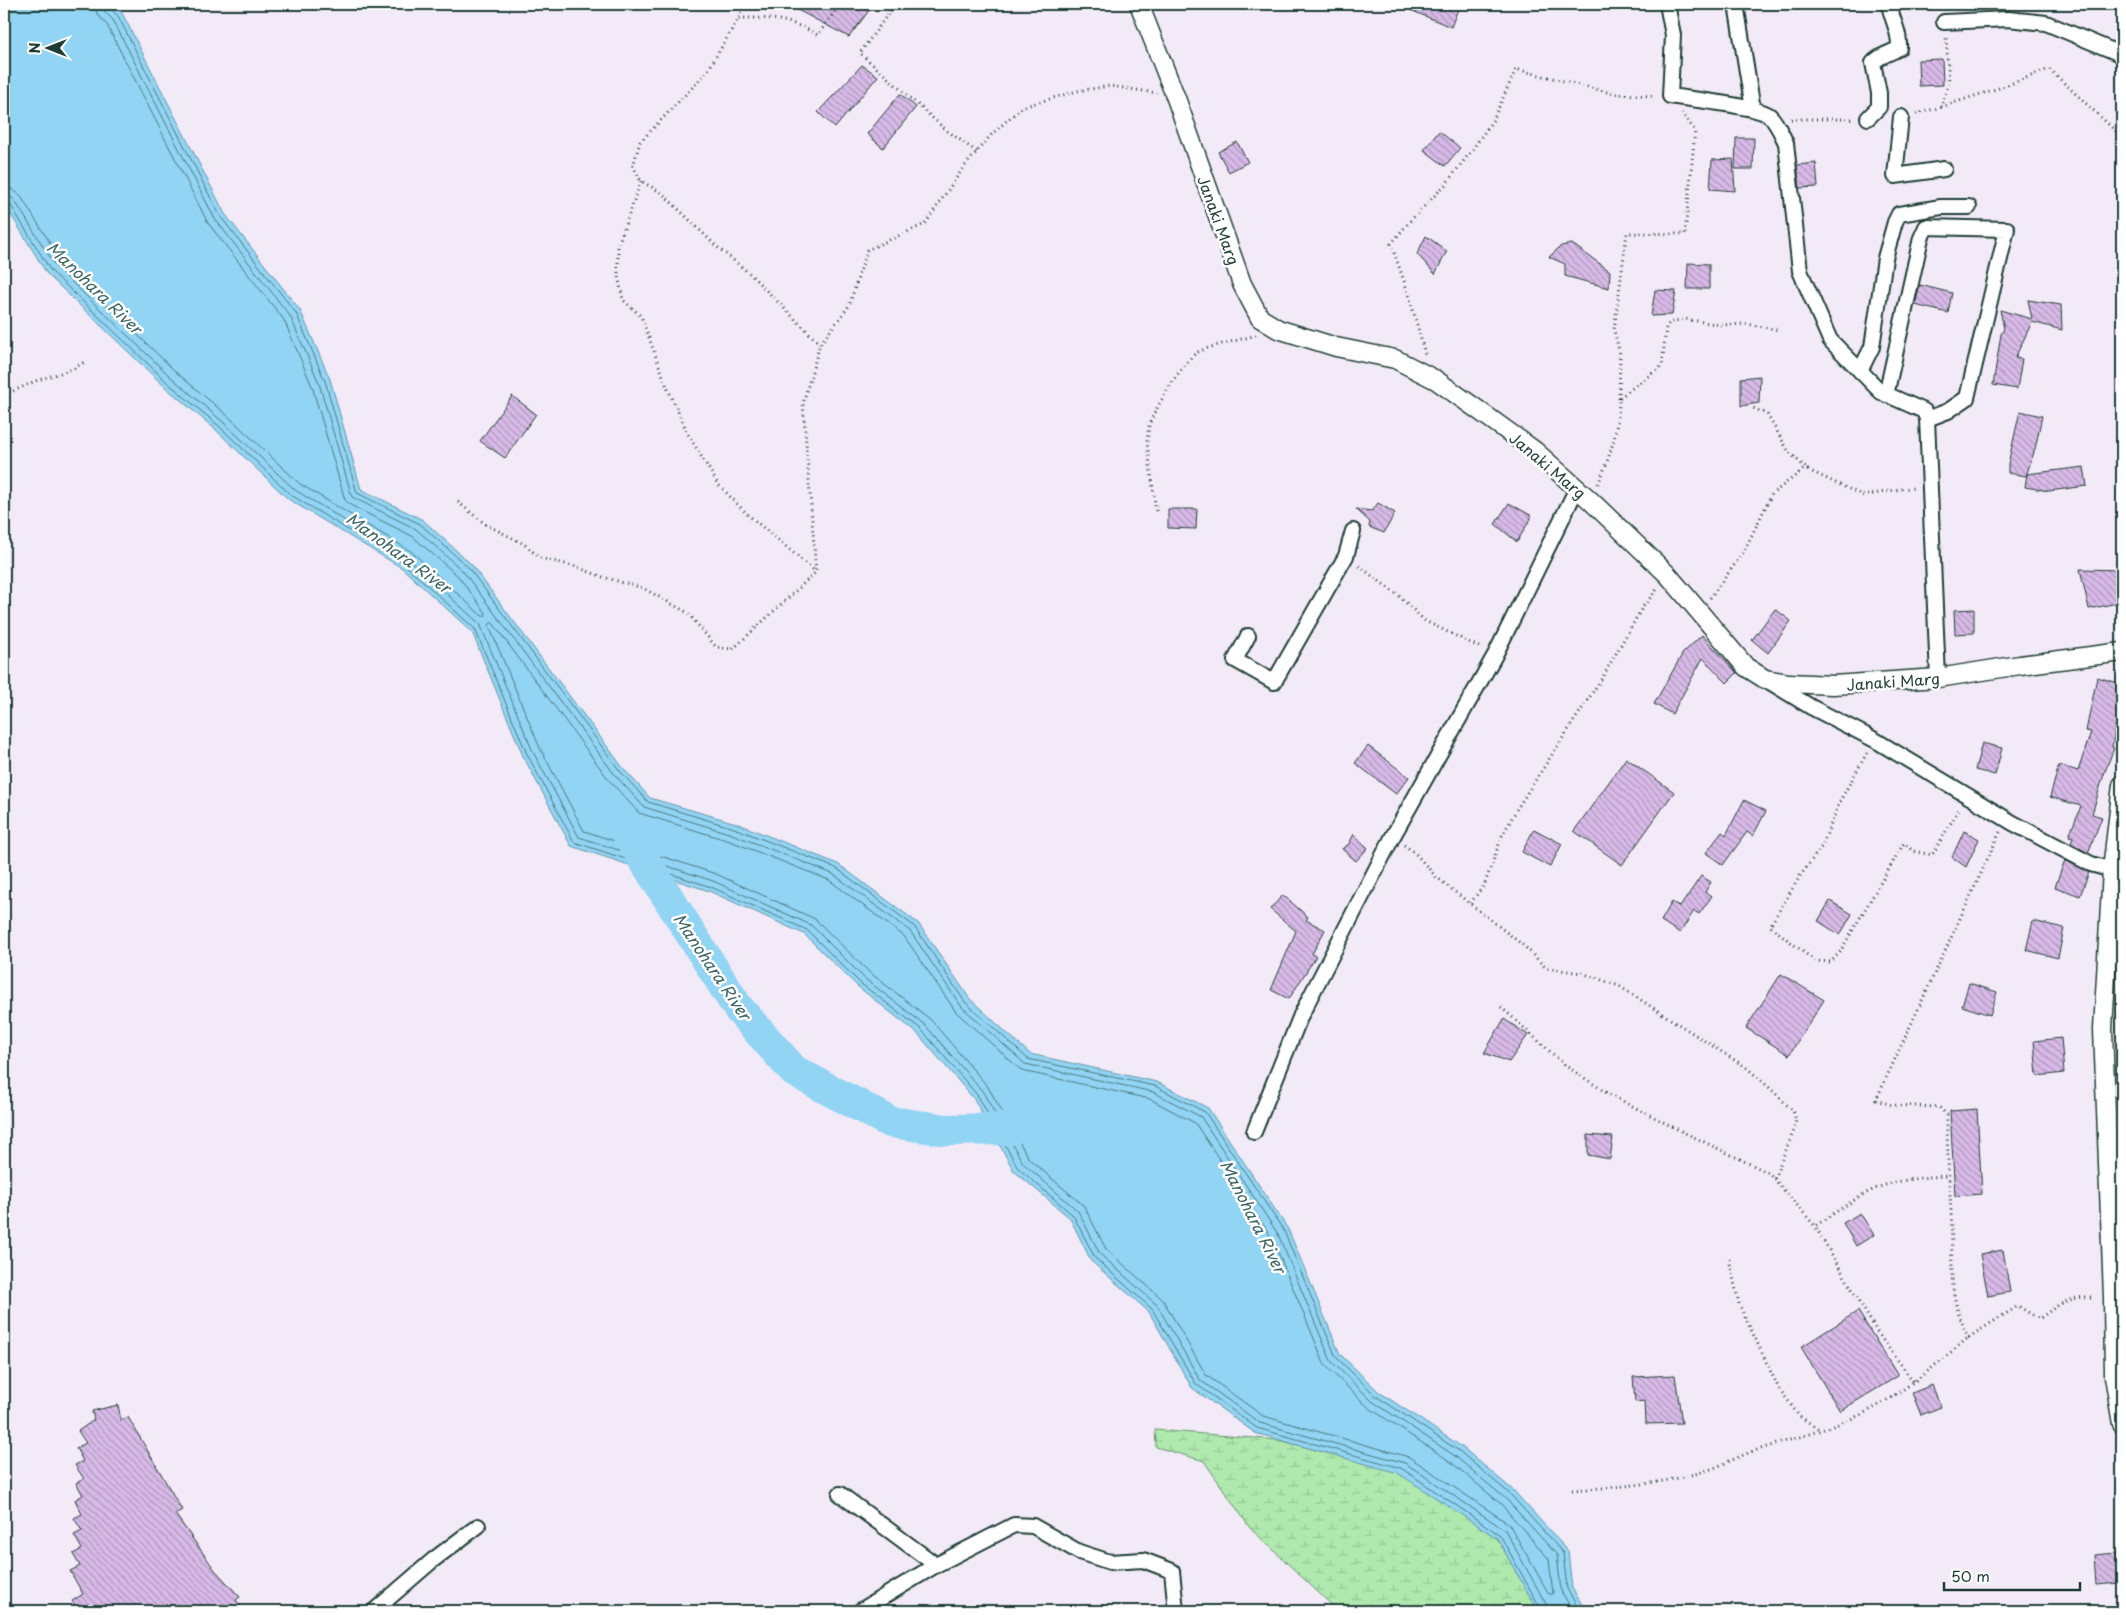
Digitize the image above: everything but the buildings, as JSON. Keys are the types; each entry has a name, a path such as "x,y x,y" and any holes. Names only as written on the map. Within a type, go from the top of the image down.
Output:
{"street":[{"name":"Janaki Marg","path":"1139,4 1176,98 1242,284 1260,318 1278,329 1336,347 1396,359 1436,380 1535,451 1591,501 1668,575 1696,611 1746,667 1765,679 1788,683 1833,685 1938,678 2122,652"},
{"path":"1667,4 1673,35 1670,96 1753,109 1769,114 1786,143 1800,271 1830,340 1881,392 1924,411 1927,419 1931,488 1938,678"},
{"path":"1736,4 1753,109"},
{"path":"1868,118 1878,107 1878,93 1873,62 1880,55 1892,53 1899,48 1900,35 1892,18 1889,4"},
{"path":"1944,22 2008,19 2046,23 2122,53"},
{"path":"1901,116 1895,176 1944,169"},
{"path":"1860,371 1872,346 1884,258 1894,222 1899,214 1941,206 1969,206"},
{"path":"1886,395 1921,238 1926,227 2007,229 1967,398 1948,411 1927,419"},
{"path":"1254,1132 1301,1015 1393,836 1495,655 1577,488"},
{"path":"1248,636 1235,660 1274,682 1346,556 1353,530"},
{"path":"1765,679 1811,707 1875,740 1966,796 2091,864 2112,870"},
{"path":"2122,785 2119,832 2112,870 2103,1029 2116,1292 2118,1376 2122,1424"},
{"path":"840,1494 936,1566"},
{"path":"860,1611 936,1566 1014,1525 1033,1526 1079,1552 1110,1562 1143,1560 1172,1570 1176,1611"},
{"path":"374,1611 433,1560 478,1526"}],"path":[{"path":"747,4 708,72 640,142 633,166 641,181 662,193 716,246 748,273 820,344"},
{"path":"738,18 778,18 798,24 818,35 840,4"},
{"path":"883,4 891,10 860,53 946,130 977,152"},
{"path":"1436,380 1424,352 1409,295 1391,244 1410,220 1445,185 1469,154 1493,120 1516,69 1615,94 1670,96 1695,131 1685,234 1627,233 1614,330 1620,354 1619,417 1611,450 1591,501"},
{"path":"1941,107 2049,69 2122,137"},
{"path":"816,572 803,403 820,344 849,306 867,250 925,224 977,152 992,134 1022,107 1077,91 1110,86 1176,98"},
{"path":"641,181 618,246 618,275 623,300 641,316 667,386 689,436 718,484 747,514 816,572"},
{"path":"1620,398 1662,366 1666,327 1670,322 1685,319 1722,325 1748,324 1779,330"},
{"path":"1156,511 1147,442 1148,432 1150,422 1169,388 1188,360 1199,352 1278,329"},
{"path":"4,395 38,380 73,369 86,361"},
{"path":"1750,407 1767,414 1789,452 1808,470 1864,496 1899,489 1931,488"},
{"path":"1696,611 1716,592 1743,553 1772,494 1804,469 1808,470"},
{"path":"458,502 485,524 524,544 540,558 574,566 603,577 642,588 688,613 716,647 733,649 816,572"},
{"path":"1346,556 1398,595 1425,620 1495,655"},
{"path":"1470,903 1484,886 1502,836 1518,807 1607,669 1642,608 1668,575"},
{"path":"1875,740 1841,799 1822,846 1800,876 1770,926 1815,962 1831,962 1840,952 1904,843 1913,850 1932,855 1966,796"},
{"path":"1969,1337 1960,1322 1955,1305 1951,1211 1947,1176 1947,1115 1939,1107 1892,1105 1876,1100 2006,818"},
{"path":"1393,836 1414,852 1436,877 1524,946 1546,968 1582,972 1619,986 1747,1068 1760,1079 1793,1111 1796,1120 1794,1130 1774,1179"},
{"path":"1500,1007 1566,1066 1606,1093 1769,1173 1815,1226 1879,1336 1913,1381"},
{"path":"1815,1226 1852,1201 1881,1187 1910,1179 1947,1176"},
{"path":"1729,1260 1739,1304 1778,1387 1799,1416 1819,1430"},
{"path":"1572,1490 1620,1487 1685,1476 1711,1469 1748,1453 1819,1430 1864,1413 1913,1381 1969,1337 2018,1306 2038,1318 2062,1302 2080,1296 2116,1292"}],"green space":[{"path":"1155,1430 1279,1440 1398,1472 1497,1538 1538,1611 1338,1611 1250,1528 1204,1461 1156,1447"}],"water":[{"path":"4,4 112,4 122,13 225,214 300,310 330,379 361,489 423,520 471,564 624,769 650,798 736,823 838,864 918,923 970,999 1030,1054 1157,1082 1208,1108 1288,1229 1340,1354 1379,1392 1462,1447 1514,1491 1568,1551 1572,1588 1586,1611 1538,1611 1497,1538 1398,1473 1255,1433 1192,1388 1149,1312 1091,1261 1070,1218 1014,1171 974,1099 917,1033 857,986 804,934 709,891 571,846 523,756 472,632 402,568 288,499 216,430 165,387 47,274 4,203"}],"waterway":[{"name":"Manohara River","path":"629,836 738,1008 794,1071 890,1122 947,1130 1011,1129 1032,1120"}]}
